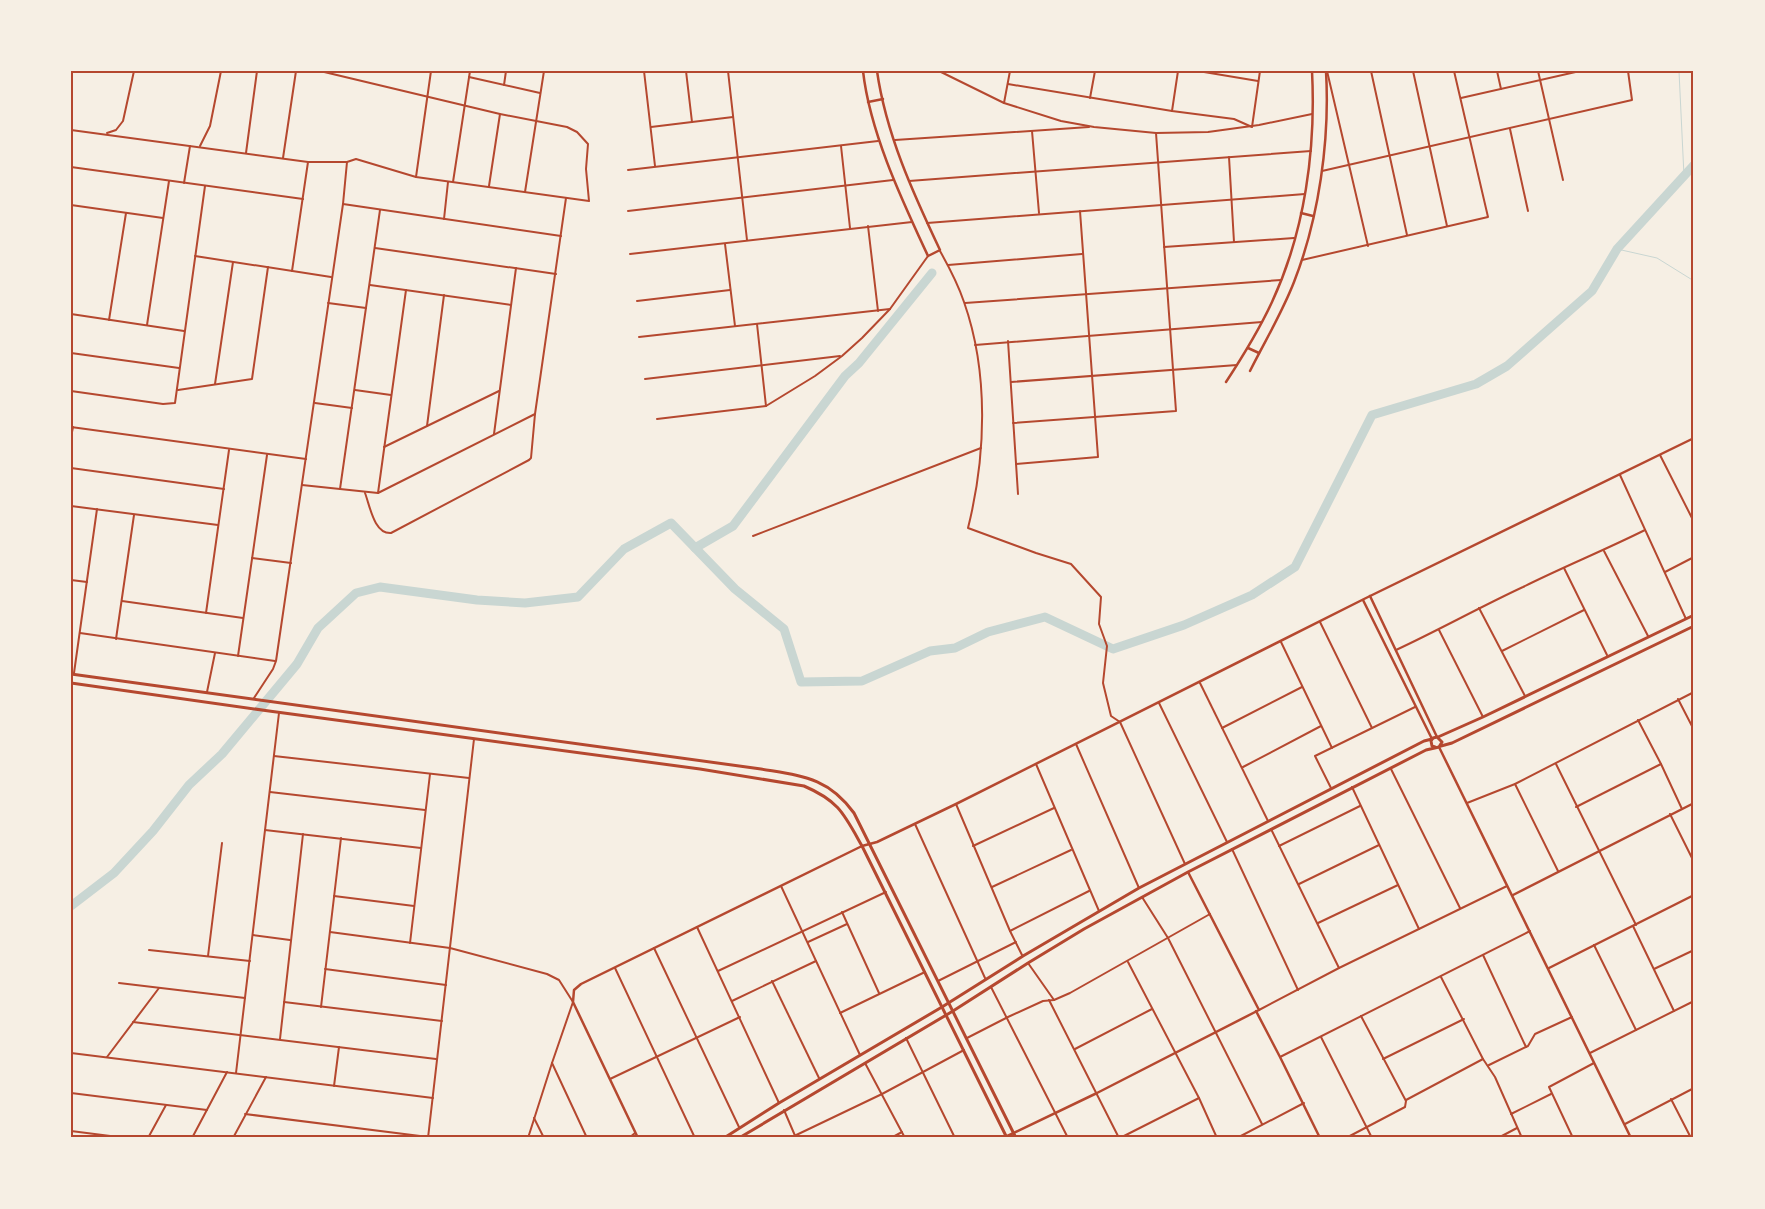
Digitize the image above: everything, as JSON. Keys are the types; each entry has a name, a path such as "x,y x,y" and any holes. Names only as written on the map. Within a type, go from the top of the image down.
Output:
{"main road":[{"path":"724,1138 779,1102 949,1003 1023,956 1139,888 1424,741 1438,737 1483,717 1694,615"},
{"path":"739,1138 953,1011 1028,963 1188,872 1426,750 1452,743 1693,628"},
{"path":"73,674 761,769 822,782 845,801 870,845 1016,1138"},
{"path":"71,683 269,712 700,769 804,786 829,798 836,805 862,846 886,892 965,1050 1005,1137"},
{"path":"1438,737 1442,742 1438,747"},
{"path":"1432,738 1431,744 1438,747"},
{"path":"578,753 579,744"}],"street":[{"path":"71,80 72,71"},
{"path":"105,134 116,130 123,121 134,71"},
{"path":"200,146 210,126 221,72 216,71"},
{"path":"246,153 257,71"},
{"path":"283,158 296,71"},
{"path":"71,130 308,162 347,162 356,159 416,176 589,201 586,169 588,144 577,132 567,127 500,114 320,71"},
{"path":"416,176 431,71"},
{"path":"453,182 470,71"},
{"path":"504,85 506,71"},
{"path":"525,192 544,71"},
{"path":"644,71 655,167"},
{"path":"686,71 692,122"},
{"path":"728,71 747,240"},
{"path":"863,71 868,102 894,180 928,256"},
{"path":"876,71 894,140 908,181 965,304 976,344 983,410 982,448 977,489 968,528 1036,554 1071,564 1101,597 1099,624 1107,646 1103,683 1111,716 1120,722 1185,864"},
{"path":"938,71 1004,103 1061,121 1094,127 1156,133 1230,130 1312,114"},
{"path":"1004,103 1010,71"},
{"path":"1090,98 1095,71"},
{"path":"1172,111 1178,71"},
{"path":"1198,71 1259,81"},
{"path":"1008,84 1172,111 1234,118 1252,126 1260,71"},
{"path":"1226,382 1248,348 1281,280 1301,213 1311,151 1312,71"},
{"path":"1326,71 1368,246"},
{"path":"1250,371 1282,309 1302,260 1322,171 1327,114 1326,71"},
{"path":"1371,71 1408,235"},
{"path":"1413,71 1447,226"},
{"path":"1302,260 1488,217 1454,71"},
{"path":"1497,71 1501,89"},
{"path":"1538,71 1562,180"},
{"path":"1460,98 1580,71"},
{"path":"1322,171 1632,100 1628,71"},
{"path":"469,77 540,93"},
{"path":"868,102 883,99"},
{"path":"489,186 500,114"},
{"path":"651,127 733,117"},
{"path":"894,140 1094,127"},
{"path":"1510,129 1528,211"},
{"path":"1032,131 1039,214"},
{"path":"1014,423 1176,410 1156,133"},
{"path":"628,170 881,140"},
{"path":"840,145 850,228"},
{"path":"184,183 190,146"},
{"path":"908,181 1311,151"},
{"path":"1228,157 1234,242"},
{"path":"292,271 308,162"},
{"path":"255,699 276,661 343,204 347,162"},
{"path":"71,167 303,198"},
{"path":"628,211 894,180"},
{"path":"147,325 169,181"},
{"path":"444,219 448,181"},
{"path":"71,391 175,404 205,186"},
{"path":"927,222 1305,194"},
{"path":"365,493 375,520 381,530 385,533 391,533 529,460 532,455 535,414 566,198"},
{"path":"343,204 561,236"},
{"path":"71,205 163,218"},
{"path":"340,489 380,210"},
{"path":"1016,464 1098,457 1080,211"},
{"path":"1301,213 1313,216"},
{"path":"109,320 126,214"},
{"path":"630,254 912,222"},
{"path":"868,226 878,311"},
{"path":"1164,247 1294,238"},
{"path":"725,243 735,326"},
{"path":"375,248 556,274"},
{"path":"657,419 766,406 815,376 842,356 890,309 928,256 940,250"},
{"path":"948,264 1083,254"},
{"path":"195,256 332,278"},
{"path":"215,384 233,262"},
{"path":"178,390 252,379 268,267"},
{"path":"494,435 516,268"},
{"path":"965,304 1281,280"},
{"path":"370,285 511,304"},
{"path":"378,493 406,290"},
{"path":"637,300 730,290"},
{"path":"427,426 444,295"},
{"path":"328,303 367,308"},
{"path":"639,337 890,309"},
{"path":"71,314 184,331"},
{"path":"976,344 1262,322"},
{"path":"757,324 766,406"},
{"path":"1008,341 1018,494"},
{"path":"1248,348 1259,353"},
{"path":"71,353 179,368"},
{"path":"645,379 842,356"},
{"path":"1011,382 1237,365"},
{"path":"355,390 391,395"},
{"path":"384,447 499,390"},
{"path":"314,403 352,408"},
{"path":"302,485 378,493 535,414"},
{"path":"71,437 72,427 306,459"},
{"path":"528,1138 573,1002 573,994 576,987 862,846 870,845 956,804 1370,596 1694,438"},
{"path":"753,536 982,448"},
{"path":"206,613 230,449"},
{"path":"238,656 267,455"},
{"path":"1660,455 1694,522"},
{"path":"71,468 224,489"},
{"path":"1620,475 1686,619"},
{"path":"71,506 218,525"},
{"path":"73,674 97,510"},
{"path":"116,638 134,514"},
{"path":"1396,650 1439,630 1479,608 1604,551 1644,530"},
{"path":"1604,551 1648,636"},
{"path":"252,558 291,563"},
{"path":"1665,572 1694,558"},
{"path":"1564,568 1608,656"},
{"path":"71,580 87,582"},
{"path":"1370,596 1438,737"},
{"path":"1363,600 1432,738"},
{"path":"122,601 244,618"},
{"path":"1479,608 1525,696"},
{"path":"1502,651 1584,610"},
{"path":"1320,622 1372,728"},
{"path":"1439,630 1483,717"},
{"path":"80,633 276,661"},
{"path":"1280,642 1332,748"},
{"path":"207,693 215,653"},
{"path":"1200,683 1268,820"},
{"path":"1222,728 1302,688"},
{"path":"1466,804 1515,784 1556,764 1694,692"},
{"path":"1678,699 1694,730"},
{"path":"1159,703 1228,842"},
{"path":"1331,788 1315,756 1415,707"},
{"path":"236,1074 279,713"},
{"path":"1638,720 1682,809"},
{"path":"1243,768 1322,726"},
{"path":"245,1114 428,1137 474,739"},
{"path":"1076,744 1139,888"},
{"path":"1438,747 1446,758 1466,804 1513,895 1631,1138"},
{"path":"274,756 469,778"},
{"path":"1036,764 1099,912"},
{"path":"1556,764 1674,1011"},
{"path":"1576,807 1661,764"},
{"path":"1391,768 1460,908"},
{"path":"410,942 430,774"},
{"path":"1515,784 1558,871"},
{"path":"1352,787 1419,929"},
{"path":"270,792 425,810"},
{"path":"1513,895 1694,803"},
{"path":"956,804 991,888 1023,956"},
{"path":"1279,846 1360,806"},
{"path":"973,846 1054,808"},
{"path":"1670,814 1694,862"},
{"path":"915,824 986,979"},
{"path":"1271,829 1339,968"},
{"path":"265,830 421,848"},
{"path":"280,1039 303,834"},
{"path":"321,1007 341,838"},
{"path":"208,956 222,843"},
{"path":"1299,884 1379,845"},
{"path":"1232,849 1298,990"},
{"path":"991,888 1071,850"},
{"path":"1188,872 1320,1138"},
{"path":"1318,923 1398,885"},
{"path":"781,886 860,1055"},
{"path":"1005,1137 1097,1093 1339,968 1507,886"},
{"path":"1010,931 1089,891"},
{"path":"718,970 886,892"},
{"path":"1549,968 1694,895"},
{"path":"334,896 414,906"},
{"path":"1142,897 1168,938 1262,1124"},
{"path":"842,912 879,994"},
{"path":"967,1038 1008,1017 1070,993 1210,914"},
{"path":"807,942 847,924"},
{"path":"697,927 779,1102"},
{"path":"1280,1056 1530,931"},
{"path":"330,932 450,948 547,974 558,980 573,1002 638,1138"},
{"path":"253,935 291,940"},
{"path":"938,981 1016,942"},
{"path":"1594,945 1636,1030"},
{"path":"654,948 740,1127"},
{"path":"149,950 250,961"},
{"path":"1654,969 1694,950"},
{"path":"1483,955 1526,1047"},
{"path":"732,1001 816,961"},
{"path":"1128,961 1199,1098 1217,1138"},
{"path":"1028,963 1054,1000"},
{"path":"615,968 694,1138"},
{"path":"326,969 446,985"},
{"path":"840,1013 925,972"},
{"path":"1441,976 1483,1059 1489,1065 1522,1138"},
{"path":"772,981 820,1078"},
{"path":"119,983 245,998"},
{"path":"991,987 1008,1017 1068,1138"},
{"path":"107,1057 159,988"},
{"path":"1049,1000 1119,1138 1199,1098"},
{"path":"1590,1053 1694,1001"},
{"path":"284,1002 442,1022"},
{"path":"1075,1049 1152,1009"},
{"path":"1346,1138 1405,1107 1406,1101 1361,1016"},
{"path":"1489,1065 1526,1047 1530,1044 1535,1034 1572,1017"},
{"path":"610,1079 740,1018"},
{"path":"1384,1059 1464,1019"},
{"path":"134,1022 437,1059"},
{"path":"1321,1037 1372,1138"},
{"path":"906,1038 955,1138"},
{"path":"334,1086 339,1047"},
{"path":"790,1138 882,1094 965,1050"},
{"path":"71,1053 433,1098"},
{"path":"1406,1101 1483,1059"},
{"path":"865,1062 905,1138"},
{"path":"552,1063 587,1138"},
{"path":"1573,1138 1549,1087 1595,1063"},
{"path":"192,1138 228,1072"},
{"path":"233,1138 266,1077"},
{"path":"1625,1124 1694,1088"},
{"path":"71,1093 207,1110"},
{"path":"1511,1114 1552,1094"},
{"path":"1671,1099 1691,1138"},
{"path":"1238,1138 1304,1103"},
{"path":"148,1138 166,1105"},
{"path":"784,1110 796,1136"},
{"path":"534,1118 544,1138"},
{"path":"1498,1138 1517,1128"},
{"path":"71,1131 126,1138"},
{"path":"629,1138 635,1132"},
{"path":"891,1138 902,1132"},
{"path":"390,1133 390,1138"}],"waterway":[{"path":"1679,71 1684,176"},
{"path":"71,906 114,873 153,831 189,785 222,754 297,664 318,628 356,593 380,587 477,600 525,603 578,597 624,549 671,523 735,589 784,629 801,682 862,681 930,651 955,648 988,632 1045,617 1113,649 1184,625 1252,595 1295,567 1372,415 1476,384 1507,366 1592,291 1617,249 1694,165"},
{"path":"1617,249 1657,258 1694,281"},
{"path":"695,548 733,526 845,376 859,363 932,273"}]}
